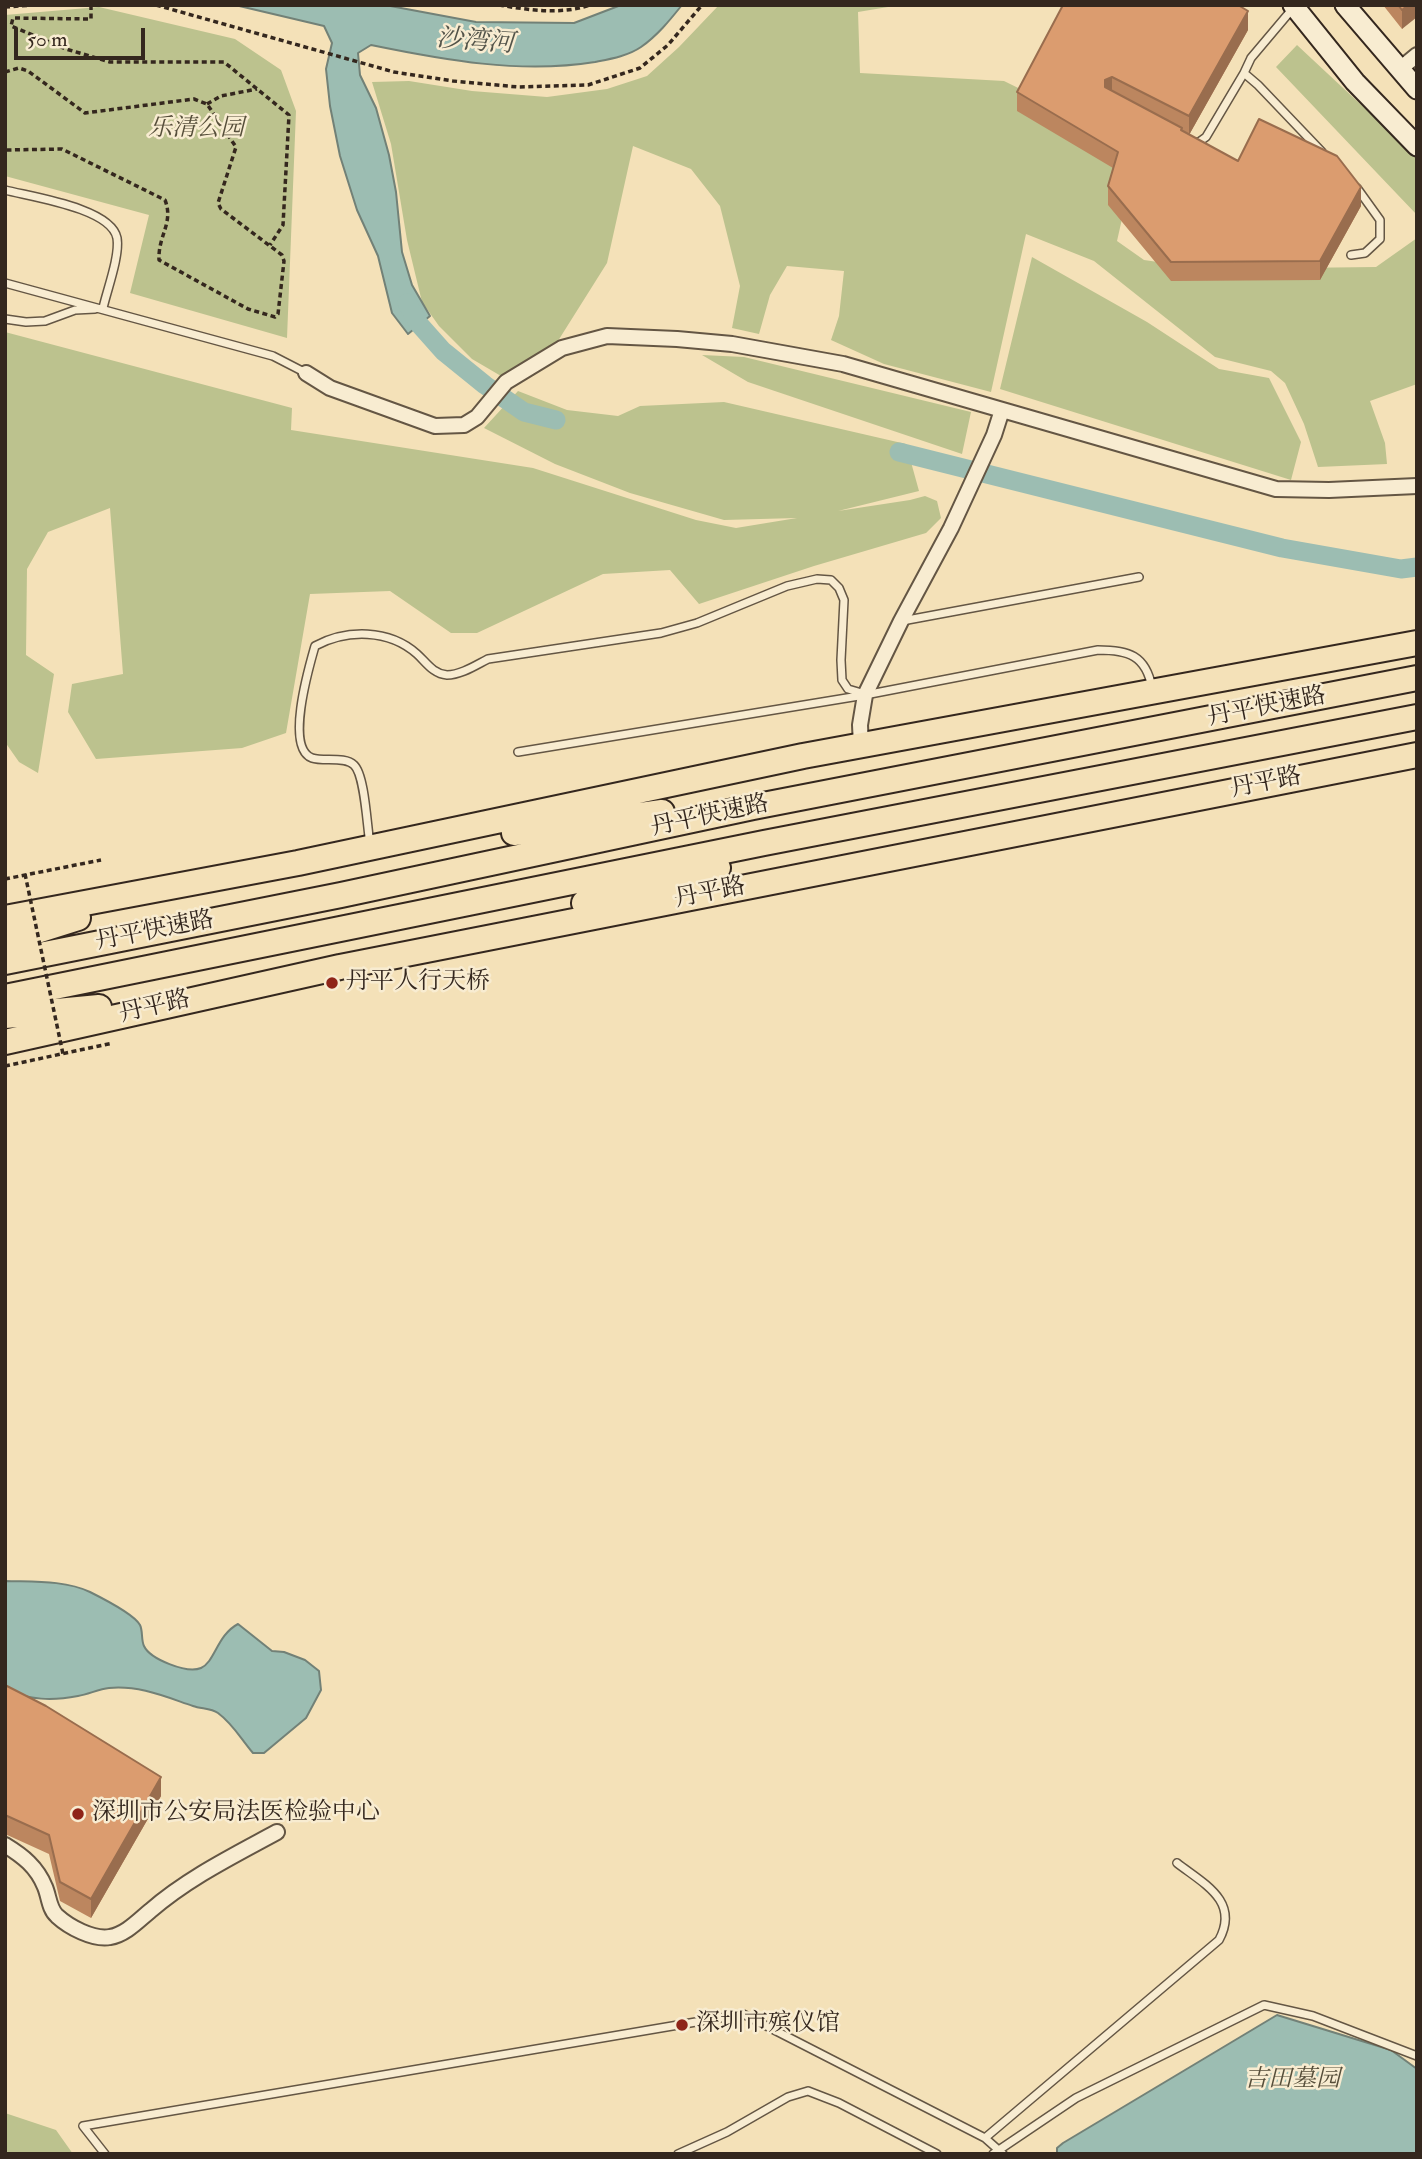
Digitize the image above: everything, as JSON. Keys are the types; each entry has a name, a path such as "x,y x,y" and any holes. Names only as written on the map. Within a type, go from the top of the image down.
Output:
{"highway":[{"path":"5,918 298,863 861,746 1417,643"},
{"name":"丹平快速路","path":"5,961 341,895 753,807 899,781 1417,678"},
{"name":"丹平快速路","path":"5,998 927,811 1417,717"},
{"name":"丹平路","path":"5,1042 340,967 1417,755"},
{"path":"298,863 899,781"},
{"path":"340,967 927,811"},
{"path":"5,942 175,887"},
{"path":"5,1017 205,997"}],"main road":[{"path":"1345,5 1417,89"},
{"path":"1294,6 1355,82 1417,146"}],"street":[{"path":"1400,69 1417,55"},
{"path":"306,373 330,388 435,426 464,425 477,417 506,382 562,348 607,336 677,339 779,351 843,364 1276,489 1329,490 1417,486"},
{"path":"861,746 860,725 865,695 951,528 995,435 1002,410"},
{"path":"5,1846 21,1854 37,1870 53,1913 68,1925 100,1938 114,1937 133,1926 176,1888 277,1832"}],"lane":[{"path":"1184,141 1199,142 1206,137 1251,58 1294,6"},
{"path":"1244,73 1325,155"},
{"path":"1351,255 1365,253 1380,239 1380,220 1352,181"},
{"path":"5,190 93,213 108,223 117,235 118,247 103,308"},
{"path":"5,283 273,356 306,373"},
{"path":"5,318 26,322 45,321 75,310 103,308"},
{"path":"901,621 1139,576"},
{"path":"371,848 360,776 355,765 347,761 310,757 302,751 298,732 306,676 315,646 329,638 363,634 388,636 407,646 434,671 448,675 467,670 488,659 661,633 697,623 787,586 817,579 831,580 839,588 844,600 842,680 848,689 865,695"},
{"path":"518,752 865,695 1098,650 1118,650 1131,654 1142,662 1150,676 1152,692"},
{"path":"985,2138 1219,1940 1225,1930 1226,1915 1222,1900 1177,1863"},
{"path":"105,2154 83,2126 743,2014 985,2138 998,2152 1076,2098 1264,2005 1313,2016 1417,2056"},
{"path":"678,2154 727,2132 788,2097 808,2091 839,2103 937,2154"}],"path":[{"path":"5,7 33,5"},
{"path":"91,5 91,19 13,18 11,26 66,49 110,62 224,62 289,115 283,225 270,245"},
{"path":"156,5 394,72 518,87 589,85 640,68 668,45 702,5"},
{"path":"499,5 531,11 555,11 590,5"},
{"path":"5,72 19,68 29,71 85,113 194,99 207,104 236,147 218,203 221,209 282,255 284,261 278,314 275,317 248,309 159,260 159,245 169,211 165,200 62,149 5,150"},
{"path":"207,104 221,96 257,89"},
{"path":"5,879 102,860"},
{"path":"25,874 63,1054"},
{"path":"5,1066 113,1043"}],"green space":[{"path":"719,5 900,5 858,12 860,73 1004,81 1118,137 1131,179 1117,241 1144,260 1207,269 1376,267 1417,238 1417,384 1370,401 1385,443 1387,464 1318,467 1304,424 1285,383 1271,371 1215,357 1094,261 1026,234 991,392 884,364 831,340 839,316 844,271 787,266 770,295 759,334 732,328 740,286 720,206 691,169 633,146 607,263 551,352 501,376 472,359 439,326 422,302 407,240 391,144 372,82 409,81 472,91 547,97 607,89 647,76"},
{"name":"乐清公园","path":"99,7 235,39 281,70 296,111 287,338 130,293 149,215 5,176 5,15"},
{"path":"1297,45 1417,157 1417,215 1276,67"},
{"path":"1032,257 1147,322 1219,369 1269,378 1301,442 1291,480 1000,389"},
{"path":"5,332 292,408 291,430 533,468 696,520 736,528 797,518 724,520 630,493 555,464 484,428 518,391 567,410 618,416 640,406 724,402 906,444 919,491 838,511 925,496 937,501 941,518 926,533 699,604 670,570 603,574 477,633 451,633 390,591 310,594 286,733 242,748 96,759 68,712 72,684 123,674 110,508 48,532 27,569 26,655 54,674 38,773 19,762 5,742"},
{"path":"702,355 744,357 971,412 962,454 748,382"},
{"path":"5,2113 56,2130 73,2154 5,2154"}],"water":[{"name":"沙湾河","path":"235,5 385,5 476,22 574,23 621,5 682,5 658,33 641,47 625,55 595,62 539,67 482,64 371,45 358,53 360,75 376,108 389,155 402,252 412,285 430,316 408,334 392,313 378,256 357,210 340,156 326,69 332,43 324,26"},
{"path":"5,1581 60,1584 90,1592 137,1621 141,1627 144,1646 153,1656 187,1669 206,1665 225,1635 238,1624 272,1651 284,1652 305,1660 319,1671 321,1690 306,1718 264,1753 253,1753 228,1722 215,1711 152,1692 109,1688 78,1696 50,1699 32,1698 5,1690"},
{"name":"吉田墓园","path":"1277,2015 1391,2050 1417,2069 1417,2154 1057,2154 1057,2148 1063,2143"}],"building":[{"path":"1063,5 1238,5 1248,11 1189,116 1112,77 1105,80 1105,87 1238,161 1259,119 1337,156 1361,187 1320,261 1171,262 1108,186 1118,152 1017,92"},
{"name":"深圳市公安局法医检验中心","path":"5,1685 46,1706 161,1777 91,1899 60,1882 49,1835 5,1815"}],"waterway":[{"path":"407,303 419,324 443,351 485,385 524,412 556,420"},
{"path":"899,452 1282,548 1401,569 1417,567"}],"place":[{"name":"丹平人行天桥","path":"332,983"},
{"name":"深圳市公安局法医检验中心","path":"78,1814"},
{"name":"深圳市殡仪馆","path":"682,2025"}]}
